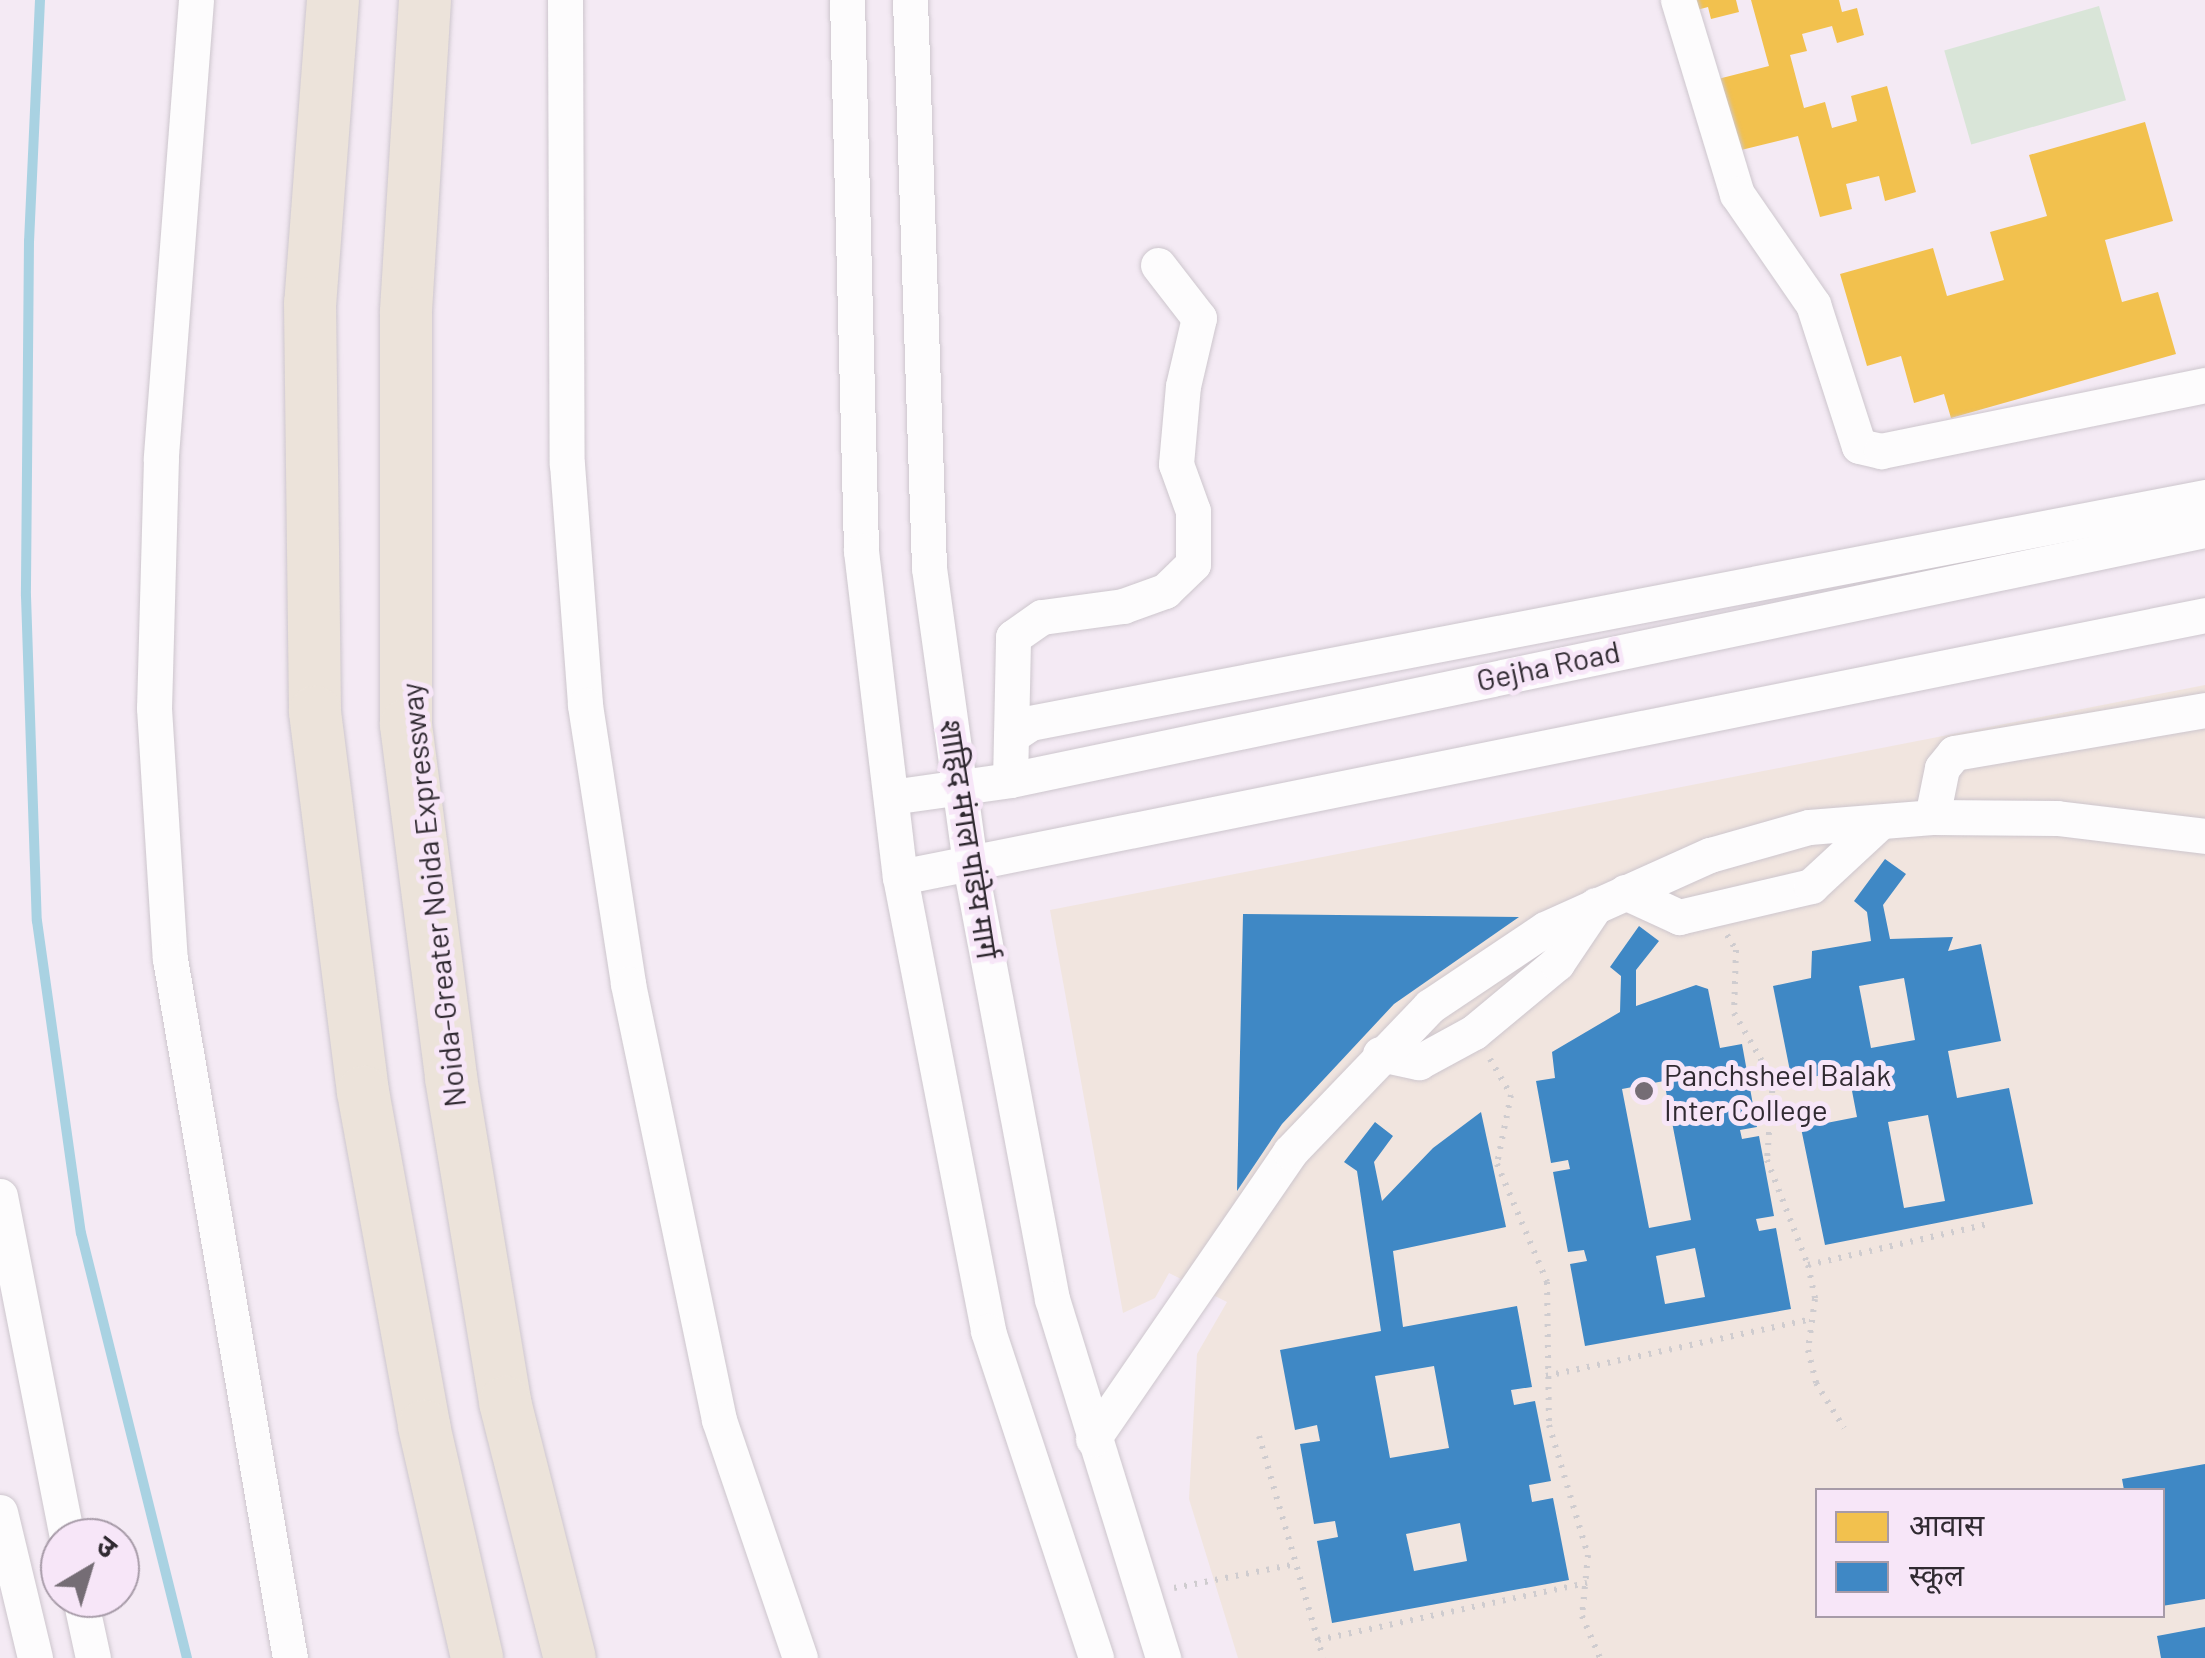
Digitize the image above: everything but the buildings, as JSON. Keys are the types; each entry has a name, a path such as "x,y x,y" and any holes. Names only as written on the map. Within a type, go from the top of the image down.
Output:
{"highway":[{"path":"333,0 310,303 315,712 363,1092 424,1426 477,1658"},
{"name":"Noida-Greater Noida Expressway","path":"425,0 406,313 406,725 450,1078 505,1402 570,1658"}],"street":[{"path":"196,0 161,458 154,708 170,959 290,1658"},
{"path":"565,0 567,464 584,705 628,984 719,1420 800,1658"},
{"path":"847,0 861,551 900,878 988,1331 1096,1658"},
{"name":"शाहिद मंगल पांडेय मार्ग","path":"910,0 930,568 970,865 1052,1300 1138,1595 1163,1658"},
{"path":"1678,0 1737,194 1813,304 1859,446 1881,451 2205,385"},
{"path":"1010,780 1012,636 1042,617 1123,606 1166,591 1193,564 1193,511 1176,464 1183,386 1199,318 1158,265"},
{"path":"1011,736 1030,723 2205,497"},
{"name":"Gejha Road","path":"891,798 1010,780 2205,530"},
{"path":"1649,604 1656,642"},
{"path":"900,878 2205,616"},
{"path":"1932,816 1942,768 1954,753 2205,710"},
{"path":"1093,1439 1278,1168 1380,1054 1430,1006 1546,929 1710,855 1797,829 1932,816 2083,819 2205,836"},
{"path":"1610,898 1678,917 1714,912 1824,879 1880,822"},
{"path":"1380,1054 1419,1062 1474,1032 1557,963 1610,898"},
{"path":"0,1196 63,1518"},
{"path":"0,1512 35,1658"},
{"path":"84,1618 93,1658"}],"path":[{"path":"1714,912 1736,950 1734,1013 1773,1080 1767,1160 1808,1265 1812,1319 1808,1350 1816,1383 1844,1428"},
{"path":"1474,1032 1511,1094 1497,1164 1547,1282 1548,1425 1578,1508 1588,1583 1582,1616 1600,1658"},
{"path":"1808,1265 1989,1224"},
{"path":"1546,1376 1812,1319"},
{"path":"1260,1436 1323,1658"},
{"path":"1138,1595 1296,1564"},
{"path":"1318,1640 1588,1583"}],"shaded area":[{"name":"Panchsheel Balak Inter College","path":"2205,685 2205,1658 1238,1658 1189,1499 1197,1354 1227,1302 1169,1273 1155,1298 1123,1313 1050,910"}],"green space":[{"path":"2099,6 2126,100 1971,145 1944,50"}],"waterway":[{"path":"40,0 29,241 26,596 37,921 81,1233 187,1658"}],"place":[{"name":"Panchsheel Balak Inter College","path":"1644,1091"}]}
